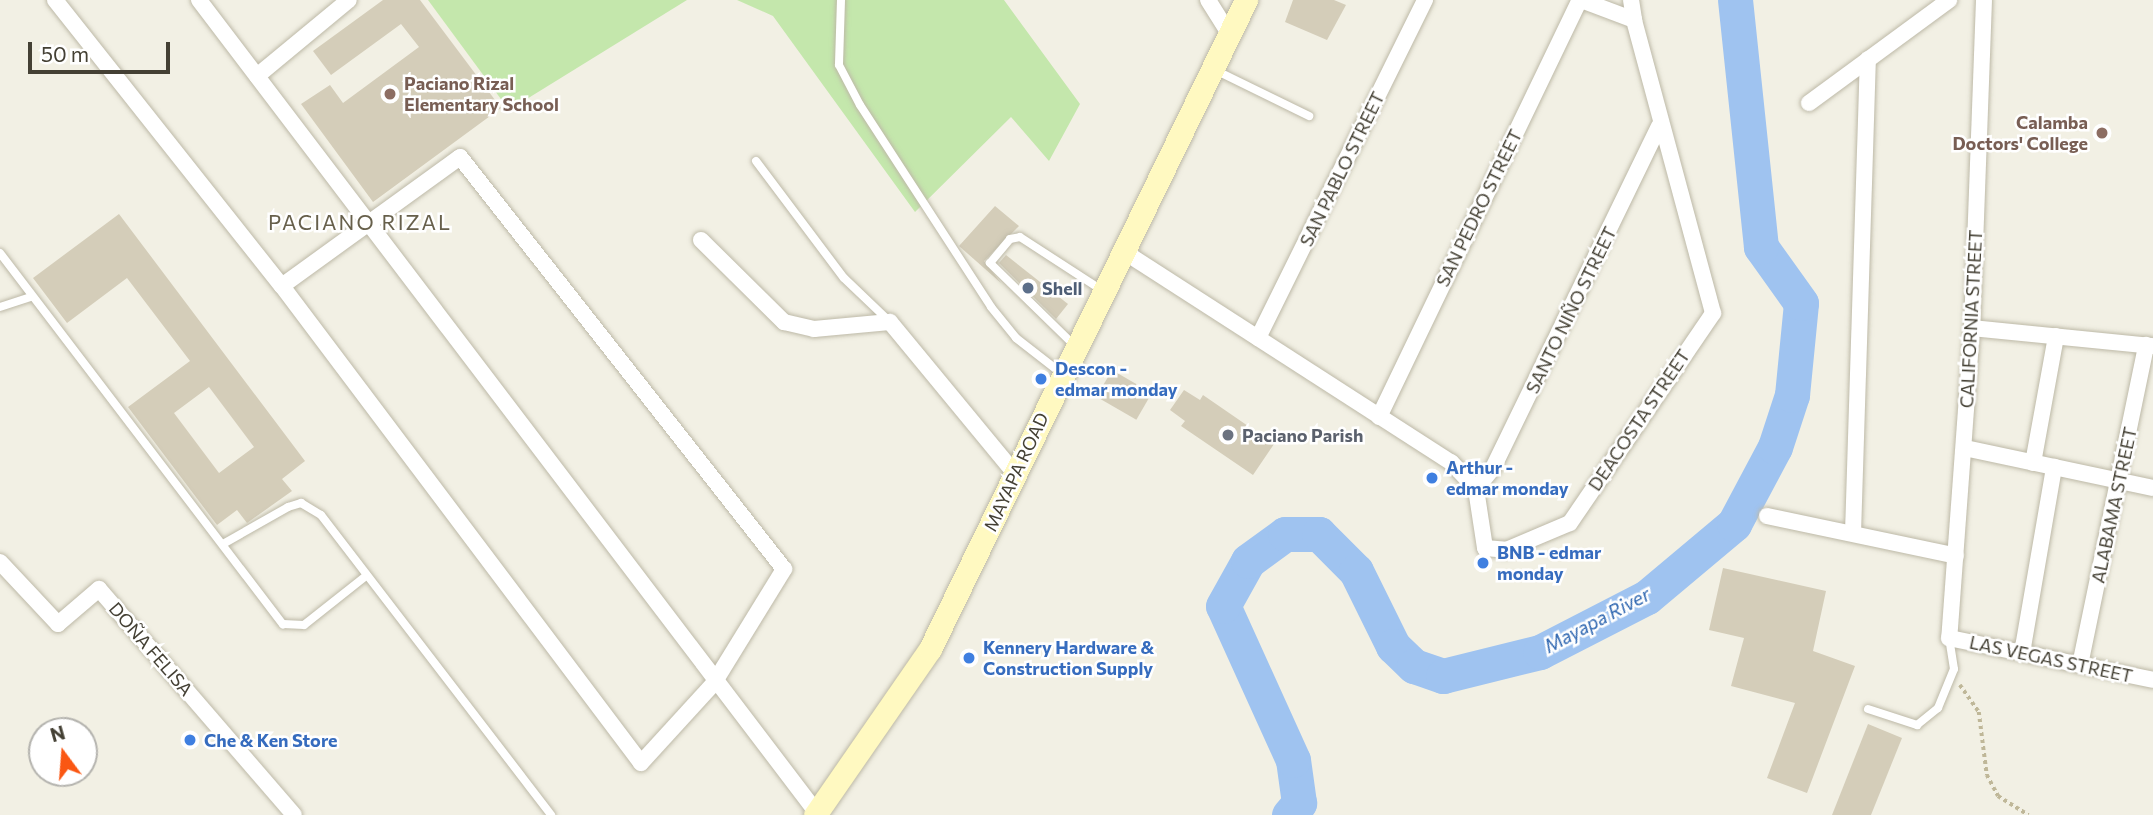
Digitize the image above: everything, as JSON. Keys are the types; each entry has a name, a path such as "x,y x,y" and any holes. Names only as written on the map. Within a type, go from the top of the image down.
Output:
{"main road":[{"name":"MAYAPA ROAD","path":"816,814 930,649 1016,475 1061,373 1247,0"}],"street":[{"path":"55,0 282,286 641,763 714,683 783,569 460,157 282,286"},
{"path":"199,0 714,683 816,814"},
{"path":"257,76 349,0"},
{"path":"1208,0 1230,35"},
{"name":"SAN PABLO STREET","path":"1258,338 1425,0"},
{"path":"1580,0 1633,20"},
{"name":"SAN PEDRO STREET","path":"1379,417 1580,0"},
{"name":"DEACOSTA STREET","path":"1476,489 1485,548 1506,550 1570,523 1713,313 1659,127 1633,20 1631,0"},
{"path":"1809,103 1948,0"},
{"name":"CALIFORNIA STREET","path":"1949,638 1972,328 1984,0"},
{"path":"1853,533 1868,59"},
{"name":"SANTO NIÑO STREET","path":"1476,489 1499,457 1659,127"},
{"path":"701,240 784,322 814,329 890,322 1016,475"},
{"path":"1123,251 1451,463 1476,489"},
{"path":"1972,328 2149,345"},
{"path":"2033,463 2056,336"},
{"name":"ALABAMA STREET","path":"2080,665 2149,345"},
{"path":"1965,448 2153,488"},
{"path":"2022,653 2054,467"},
{"path":"1767,516 1956,556"},
{"name":"DOÑA FELISA","path":"0,562 58,624 99,589 294,815"},
{"name":"LAS VEGAS STREET","path":"1949,638 2153,680"}],"lane":[{"path":"841,0 839,65 860,105 991,307 1016,338 1061,373"},
{"path":"1213,69 1309,116"},
{"path":"756,161 844,278 890,322"},
{"path":"1075,346 990,262 1010,239 1020,237 1103,291"},
{"path":"0,253 283,624 304,625 367,575"},
{"path":"0,307 31,297"},
{"path":"223,544 301,503 321,515 551,815"},
{"path":"1868,709 1917,725 1938,708 1954,669 1949,638"}],"path":[{"path":"1954,669 1979,712 1987,775 1998,796 2028,815"}],"green space":[{"path":"428,0 687,0 509,110"},
{"path":"737,0 1004,0 1080,104 1049,161 1011,117 915,212 773,16"}],"building":[{"name":"Paciano Rizal Elementary School","path":"383,0 420,0 501,108 373,202 301,104 330,85 343,103 419,47 401,24 331,75 313,51"},
{"path":"1293,0 1334,0 1346,5 1327,40 1285,22"},
{"path":"995,206 1019,226 984,261 1001,283 959,246"},
{"path":"119,214 305,461 282,479 292,491 247,523 237,510 217,525 128,407 190,361 127,278 67,323 33,278","holes":["209,387 254,447 219,473 174,413"]},
{"path":"1006,255 1068,304 1056,319 999,263"},
{"path":"1112,370 1152,393 1136,420 1096,397"},
{"name":"Paciano Parish","path":"1184,390 1200,400 1203,395 1274,444 1253,475 1181,426 1185,421 1170,410"},
{"path":"1723,568 1826,591 1813,651 1855,666 1807,793 1767,778 1795,703 1731,686 1744,638 1709,630"},
{"path":"1868,724 1902,738 1871,815 1832,815"}],"waterway":[{"name":"Mayapa River","path":"1289,815 1299,803 1293,760 1223,606 1248,561 1285,534 1319,534 1356,571 1393,646 1414,666 1443,676 1540,652 1647,597 1734,524 1775,447 1792,395 1801,303 1761,247 1735,0"}],"place":[{"name":"Paciano Rizal Elementary School","path":"390,94"},
{"name":"Calamba Doctors' College","path":"2102,133"},
{"name":"Shell","path":"1028,288"},
{"name":"Descon - edmar monday","path":"1041,379"},
{"name":"Paciano Parish","path":"1228,435"},
{"name":"Arthur - edmar monday","path":"1432,478"},
{"name":"BNB - edmar monday","path":"1483,563"},
{"name":"Kennery Hardware & Construction Supply","path":"969,658"},
{"name":"Che & Ken Store","path":"190,740"}],"district":[{"name":"PACIANO RIZAL","path":"360,222"}]}
